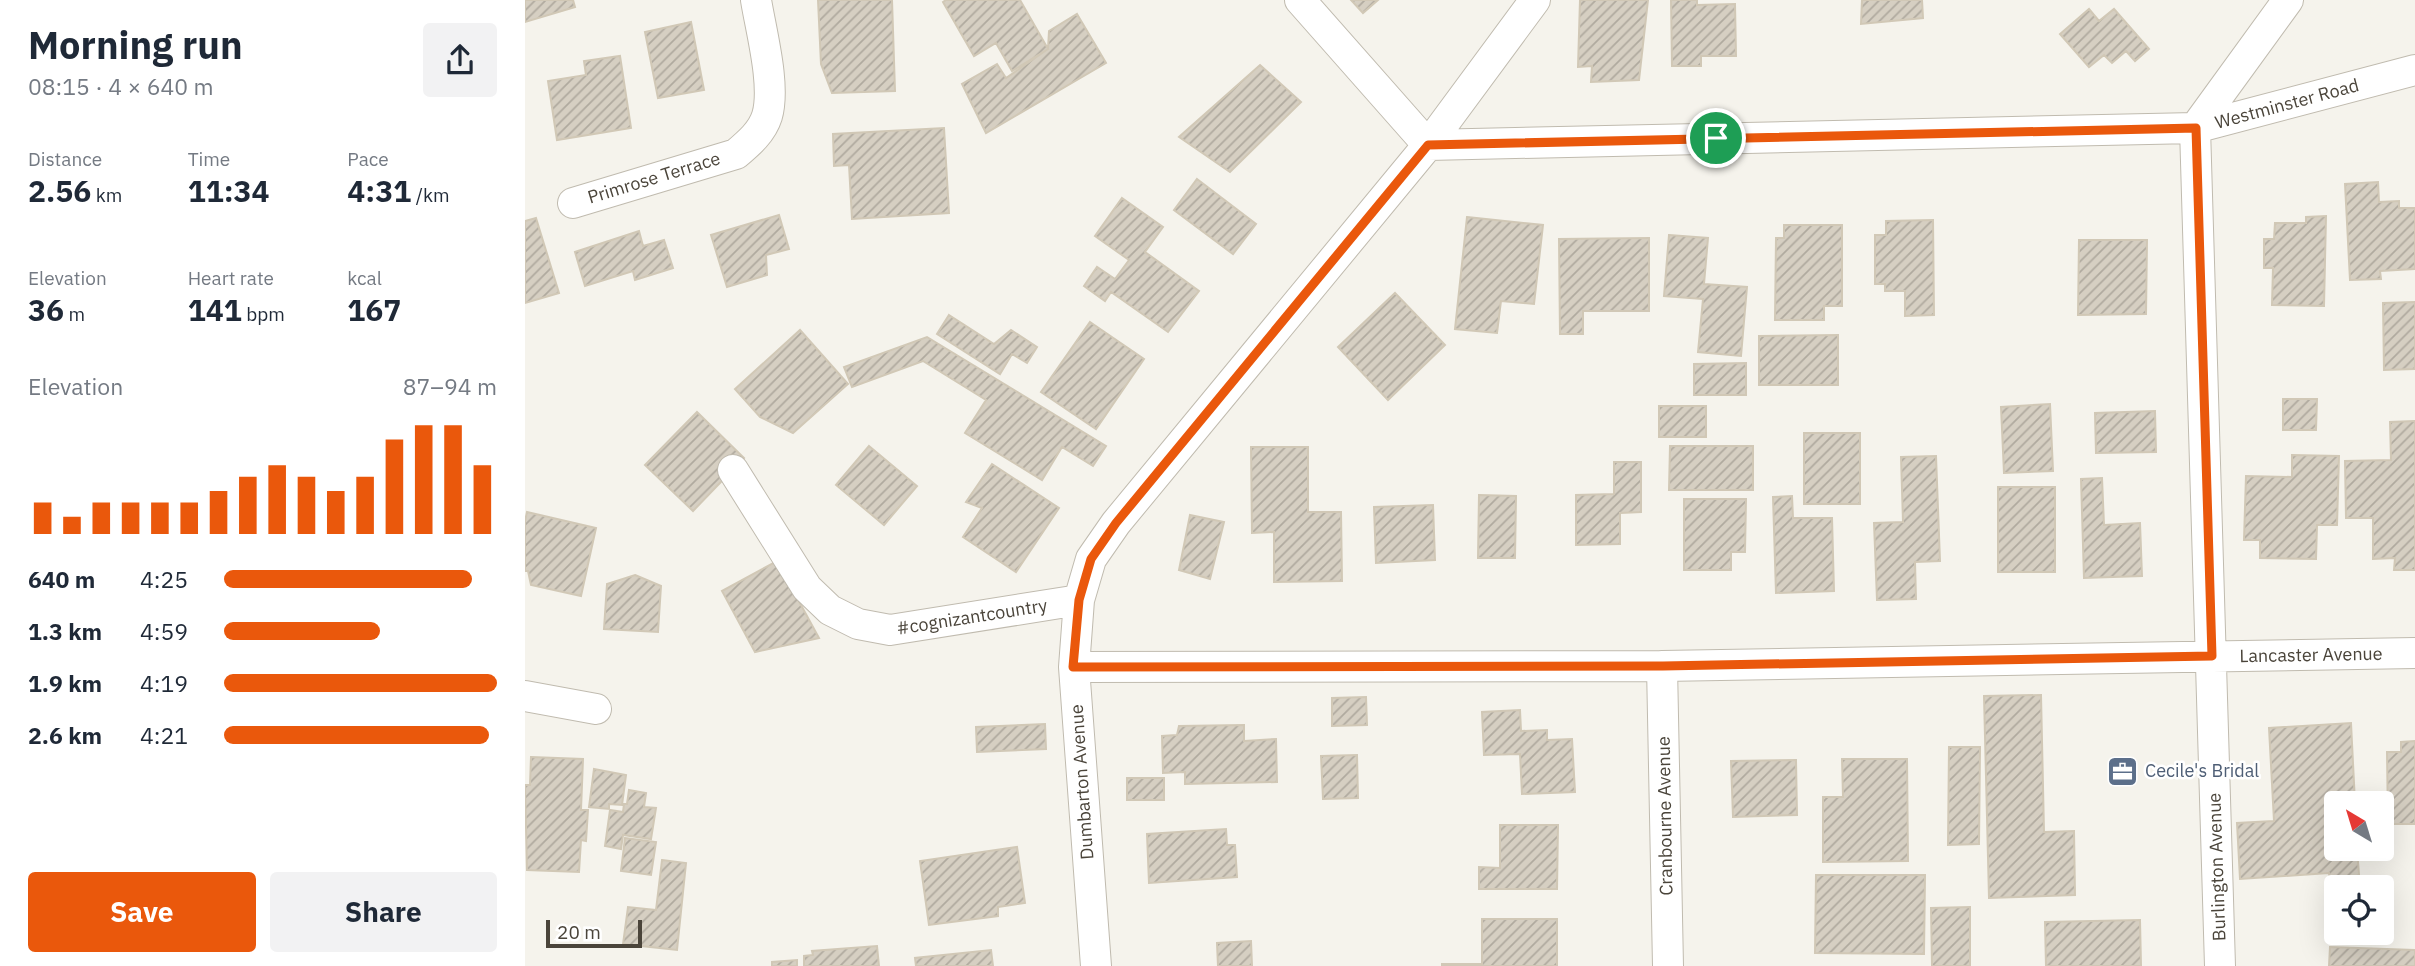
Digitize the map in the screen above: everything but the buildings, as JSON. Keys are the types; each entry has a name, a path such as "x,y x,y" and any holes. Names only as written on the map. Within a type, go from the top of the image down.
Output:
{"street":[{"name":"Primrose Terrace","path":"573,203 736,154 754,139 767,117 771,94 756,0"},
{"path":"1300,0 1428,145"},
{"name":"Dumbarton Avenue","path":"1096,966 1073,667 1079,600 1091,559 1116,523 1428,145 1535,0"},
{"path":"2196,128 2288,0"},
{"name":"Westminster Road","path":"1428,145 2196,128 2415,70"},
{"name":"Burlington Avenue","path":"2196,128 2220,966"},
{"name":"#cognizantcountry","path":"733,470 807,588 830,610 858,624 890,630 1079,600"},
{"name":"Lancaster Avenue","path":"1073,667 1663,666 2415,653"},
{"name":"Cranbourne Avenue","path":"1663,666 1668,966"},
{"path":"525,696 596,709"}],"place":[{"name":"Cecile's Bridal","path":"2122,771"}],"route":[{"path":"2196,128 2212,656 1663,666 1073,667 1079,600 1091,559 1116,523 1428,145 1716,138 2196,128"}]}
